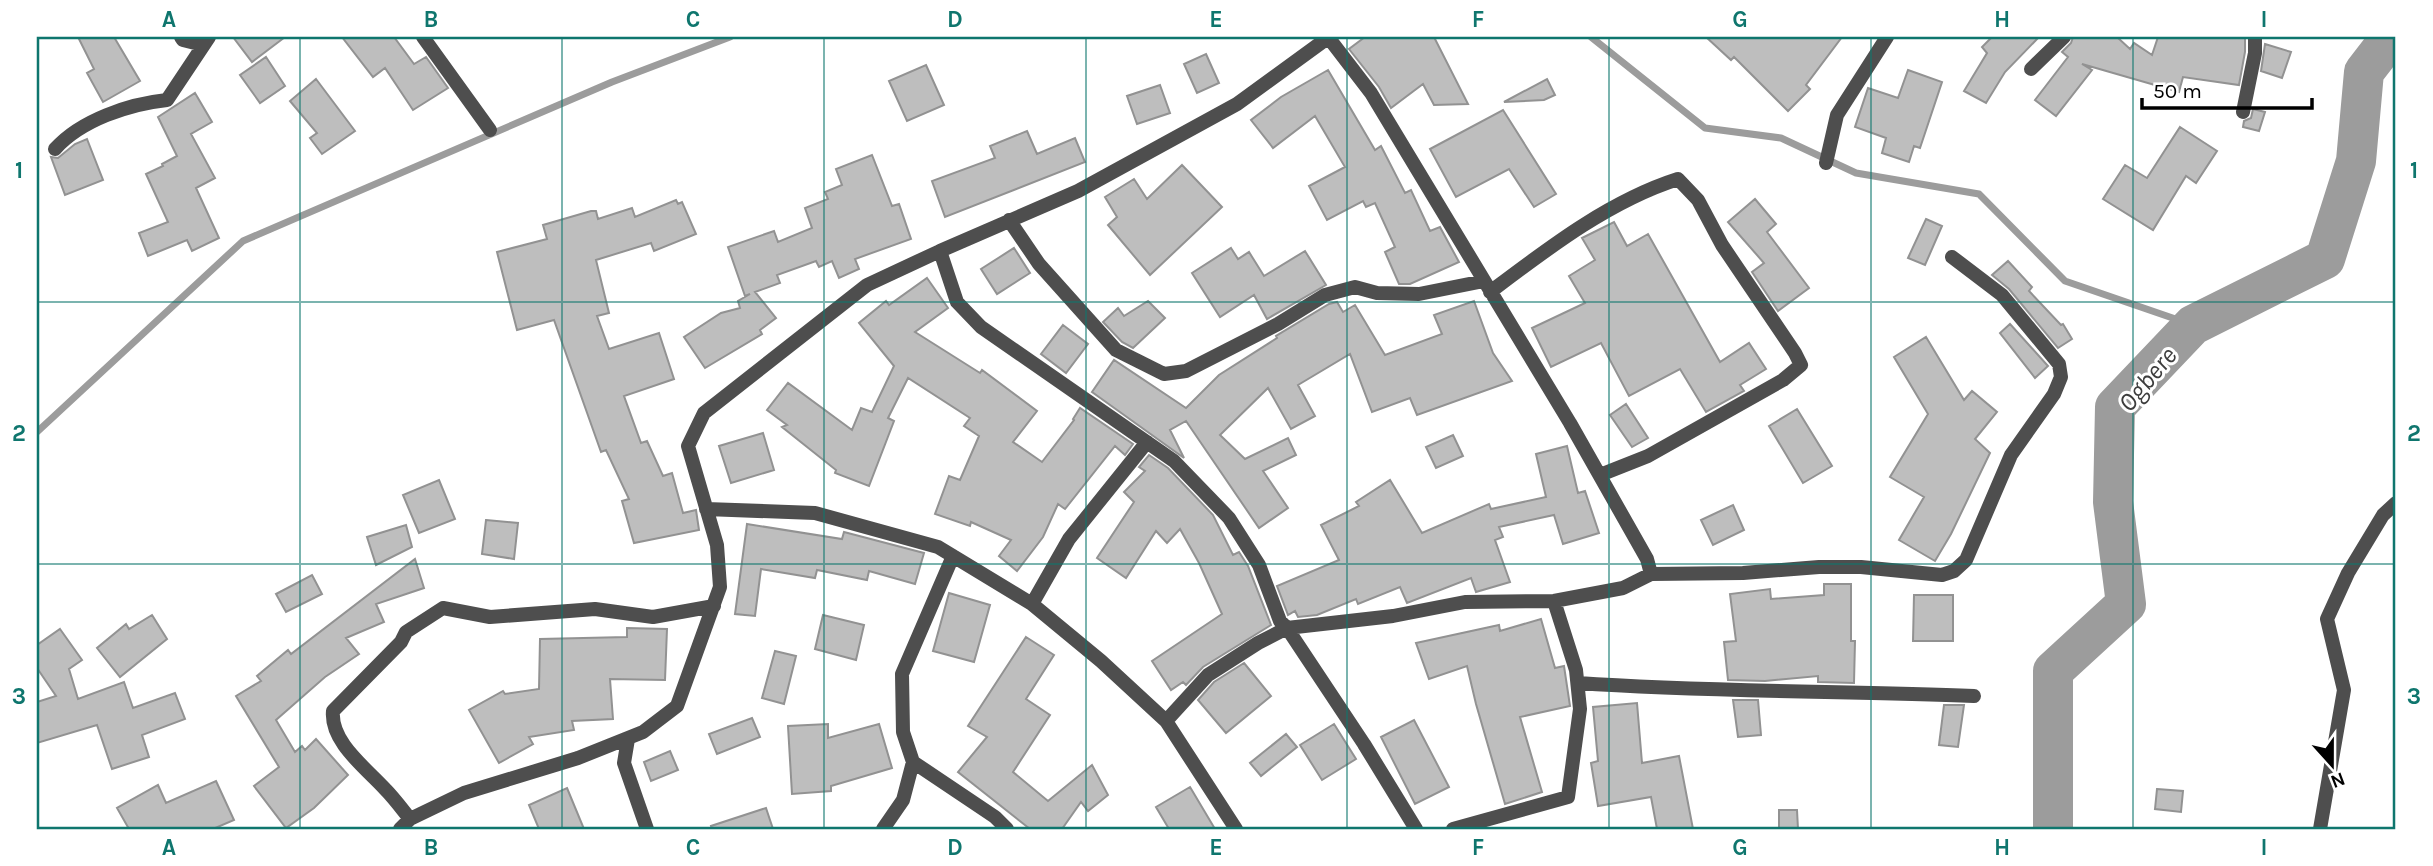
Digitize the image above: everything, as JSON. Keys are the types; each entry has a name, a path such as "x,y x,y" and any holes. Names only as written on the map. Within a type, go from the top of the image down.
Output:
{"street":[{"path":"181,37 183,40 206,41"},
{"path":"422,37 490,131"},
{"path":"714,606 653,617 595,609 490,617 443,608 406,632 401,642 333,711 332,719 356,760 386,790 405,824 464,793 578,758 643,732 677,706 714,606 720,587 716,545 688,446 704,413 867,285 1078,191 1237,104 1329,37 1371,93 1487,286 1600,475 1647,559 1651,574"},
{"path":"1826,163 1837,115 1887,37"},
{"path":"2031,69 2064,37"},
{"path":"2244,112 2255,53 2255,37"},
{"path":"55,149 79,130 103,117 147,102 167,100 206,41"},
{"path":"1009,220 1039,264 1116,350 1164,374 1186,371 1278,324 1325,295 1355,287 1377,293 1419,294 1487,286 1604,214 1659,185 1678,179 1698,200 1722,245 1801,365 1783,380 1648,456 1600,475"},
{"path":"940,251 957,302 981,327 1174,461 1229,518 1259,565 1280,621 1364,744 1416,829"},
{"path":"1166,722 1208,675 1287,628 1393,616 1465,602 1554,601 1623,589 1651,574 1743,573 1829,566 1942,575 1954,571 1966,560 2011,455 2054,394 2061,377 2059,364 2002,295 1952,257"},
{"path":"1032,604 1069,540 1147,442"},
{"path":"2320,829 2344,690 2327,619 2348,573 2383,515 2396,503"},
{"path":"706,509 815,513 938,547 953,556 1032,604 1101,660 1166,722 1236,829"},
{"path":"883,829 903,800 913,762 903,732 902,674 953,556"},
{"path":"1452,829 1568,797 1580,709 1576,670 1554,601"},
{"path":"1578,683 1679,690 1833,691 1973,696"},
{"path":"628,738 624,763 647,829"},
{"path":"913,762 995,817 1007,829"}],"building":[{"path":"78,37 114,37 140,81 103,102 87,73 94,69"},
{"path":"233,37 285,37 252,62"},
{"path":"342,37 394,37 414,64 426,57 448,88 413,110 385,68 373,77"},
{"path":"1365,37 1434,37 1468,104 1434,105 1423,84 1391,108 1379,87 1349,49"},
{"path":"1706,37 1842,37 1806,85 1810,89 1788,111 1734,57 1731,60"},
{"path":"1992,37 2039,37 2005,72 1986,103 1964,91 1987,53 1982,47"},
{"path":"2073,37 2117,37 2130,49 2134,43 2152,55 2158,37 2245,38 2239,85 2183,77 2179,92 2082,64 2092,70 2056,116 2035,100 2068,57 2062,52"},
{"path":"2265,44 2291,52 2282,78 2261,71"},
{"path":"1206,54 1219,83 1197,93 1184,64"},
{"path":"266,57 285,86 260,103 240,75"},
{"path":"926,65 944,105 907,121 889,81"},
{"path":"1328,70 1375,150 1381,146 1405,193 1411,190 1430,231 1440,227 1459,262 1410,284 1399,284 1385,252 1395,247 1375,203 1366,207 1363,201 1327,220 1309,186 1345,167 1315,116 1273,148 1251,120 1281,97"},
{"path":"1908,70 1942,82 1920,148 1914,146 1909,162 1882,153 1886,138 1855,127 1868,88 1898,98"},
{"path":"316,79 355,131 322,154 310,138 317,133 290,101"},
{"path":"1547,79 1555,95 1544,100 1504,102"},
{"path":"1160,85 1170,113 1137,124 1127,96"},
{"path":"195,93 212,122 191,134 215,178 196,188 219,238 192,251 187,240 148,256 139,233 168,222 146,174 177,156 158,117"},
{"path":"2253,109 2265,112 2259,131 2243,127 2244,121 2251,118"},
{"path":"1503,110 1556,194 1534,207 1509,169 1456,197 1430,149"},
{"path":"2180,127 2217,151 2196,183 2186,176 2153,230 2103,199 2125,165 2147,178"},
{"path":"1027,131 1037,154 1075,138 1085,162 945,217 932,181 995,158 990,146"},
{"path":"87,139 103,180 65,195 51,157 58,158 75,144"},
{"path":"872,155 892,206 899,204 911,239 855,259 859,269 839,278 832,261 819,267 816,261 777,275 780,283 755,292 776,318 760,330 762,334 705,368 684,337 721,313 740,308 738,301 750,294 745,296 728,247 774,231 778,242 812,228 805,208 828,199 825,192 842,185 836,169"},
{"path":"1182,165 1222,207 1150,275 1108,225 1117,217 1105,197 1134,179 1147,199"},
{"path":"1755,199 1776,224 1767,232 1809,288 1778,311 1752,272 1764,263 1728,222"},
{"path":"676,200 678,204 682,202 696,234 654,251 651,243 596,260 609,313 597,316 609,349 659,333 674,379 624,396 641,443 647,441 663,476 672,473 683,513 696,510 699,530 634,543 622,501 629,499 606,450 601,452 554,320 517,330 497,252 547,239 543,225 591,211 596,211 598,219 632,208 635,217"},
{"path":"1926,219 1942,226 1925,265 1908,258"},
{"path":"1614,222 1627,246 1648,234 1720,362 1749,343 1766,369 1740,385 1744,391 1706,412 1680,369 1629,396 1601,343 1551,367 1532,328 1585,303 1569,276 1595,260 1582,238"},
{"path":"1014,248 1030,273 997,294 981,269"},
{"path":"1231,248 1238,259 1249,252 1264,276 1305,251 1326,285 1267,319 1254,295 1220,317 1192,273"},
{"path":"2008,261 2032,287 2029,291 2061,325 2063,324 2072,339 2058,348 2009,289 1992,275"},
{"path":"927,278 948,308 915,332 980,373 982,370 1037,411 1013,442 1042,462 1080,408 1133,444 1125,455 1115,446 1065,509 1058,504 1043,537 1017,571 999,556 1011,540 971,522 970,526 935,514 949,476 960,480 979,436 964,426 970,418 908,378 888,418 894,421 869,486 835,473 836,470 782,427 787,425 767,410 788,383 852,430 861,408 872,412 894,366 859,323 886,301 889,305"},
{"path":"1148,301 1165,318 1133,348 1122,342 1103,322 1118,308 1124,316"},
{"path":"1474,301 1493,353 1512,381 1417,415 1410,398 1372,412 1350,354 1298,385 1315,416 1291,429 1268,388 1220,435 1245,459 1288,438 1296,455 1263,471 1288,508 1259,528 1186,421 1170,430 1184,458 1092,392 1114,360 1186,408 1219,375 1329,304 1337,302 1343,312 1355,305 1385,355 1442,334 1434,315"},
{"path":"2010,324 2048,366 2035,378 2000,333"},
{"path":"1063,325 1088,344 1066,373 1041,354"},
{"path":"1926,337 1964,400 1972,391 1997,412 1975,439 1990,453 1935,561 1899,540 1924,497 1890,477 1928,414 1894,357"},
{"path":"1626,404 1648,438 1632,447 1610,415"},
{"path":"1797,409 1832,466 1803,483 1769,426"},
{"path":"763,433 774,470 731,483 719,446"},
{"path":"1453,435 1463,456 1436,468 1426,447"},
{"path":"1567,446 1578,493 1585,491 1599,533 1563,544 1554,515 1499,527 1503,537 1495,540 1510,582 1476,592 1471,578 1407,603 1400,587 1358,604 1356,599 1317,615 1298,617 1295,611 1288,615 1277,586 1339,560 1321,525 1359,506 1356,502 1390,480 1422,533 1489,504 1491,509 1546,497 1536,454"},
{"path":"1149,455 1168,468 1213,515 1233,555 1239,552 1248,566 1271,625 1203,667 1186,685 1183,682 1171,690 1152,661 1222,614 1180,529 1167,543 1156,531 1126,578 1097,558 1134,502 1124,492 1145,471 1139,467"},
{"path":"439,480 455,519 419,533 403,495"},
{"path":"1733,505 1744,530 1713,545 1701,520"},
{"path":"486,520 518,523 514,559 482,554"},
{"path":"747,524 842,539 844,532 924,553 915,584 869,571 867,580 817,570 815,578 761,569 755,616 735,614"},
{"path":"406,525 412,547 376,565 367,537"},
{"path":"415,559 424,588 376,604 384,622 346,638 359,654 325,677 276,720 295,752 302,746 305,750 316,739 348,775 314,808 286,828 254,786 279,767 236,696 261,681 257,676 288,650 291,654"},
{"path":"312,575 322,594 286,612 276,594"},
{"path":"1824,584 1851,584 1851,641 1855,641 1854,683 1818,682 1818,676 1765,681 1728,680 1724,642 1736,641 1730,594 1770,589 1771,599 1824,595"},
{"path":"949,593 990,605 974,662 933,651"},
{"path":"1914,595 1953,595 1953,641 1913,641"},
{"path":"152,615 167,639 120,677 97,648 126,624 129,629"},
{"path":"823,615 864,625 856,660 815,649"},
{"path":"1541,619 1555,668 1564,666 1570,706 1520,717 1542,792 1505,804 1467,666 1429,679 1416,643 1499,625 1500,631"},
{"path":"627,628 667,629 665,680 610,679 613,719 572,721 574,730 529,737 533,744 499,763 469,710 503,691 505,694 539,689 540,639 627,637"},
{"path":"60,629 82,660 69,669 78,699 124,682 133,708 175,693 185,719 142,735 149,757 112,769 97,725 37,743 37,702 56,696 37,668 37,645"},
{"path":"1026,637 1054,655 1026,699 1050,715 1013,772 1048,801 1092,765 1108,795 1088,811 1081,802 1062,829 1030,829 958,772 987,737 968,726"},
{"path":"775,651 796,656 784,704 762,698"},
{"path":"1244,663 1271,696 1226,733 1198,700 1214,682"},
{"path":"1733,700 1758,700 1761,735 1738,737"},
{"path":"1637,703 1642,763 1679,756 1693,829 1657,829 1651,797 1598,806 1591,763 1598,761 1593,707"},
{"path":"1944,705 1964,705 1958,747 1939,745"},
{"path":"752,718 760,737 717,754 709,734"},
{"path":"1414,720 1449,787 1415,804 1381,737"},
{"path":"828,724 828,738 879,724 892,768 831,786 831,791 792,794 788,726"},
{"path":"1334,724 1356,759 1322,780 1300,745"},
{"path":"1286,734 1297,747 1261,776 1250,763"},
{"path":"670,751 678,770 651,781 644,762"},
{"path":"216,781 234,820 213,829 129,829 117,808 158,785 166,803"},
{"path":"1190,787 1215,829 1169,829 1156,807"},
{"path":"567,788 584,829 539,829 529,805"},
{"path":"2157,789 2183,791 2181,812 2155,809"},
{"path":"766,808 773,829 712,829 711,826"},
{"path":"1779,810 1797,810 1798,829 1779,829"}],"waterway":[{"path":"37,432 243,241 612,82 730,37"},
{"path":"1591,37 1705,128 1781,138 1856,173 1979,194 2065,281 2193,325"},
{"name":"Ogbere","path":"2053,829 2053,671 2126,604 2113,502 2115,407 2193,325 2325,259 2356,161 2364,72 2391,37"}]}
